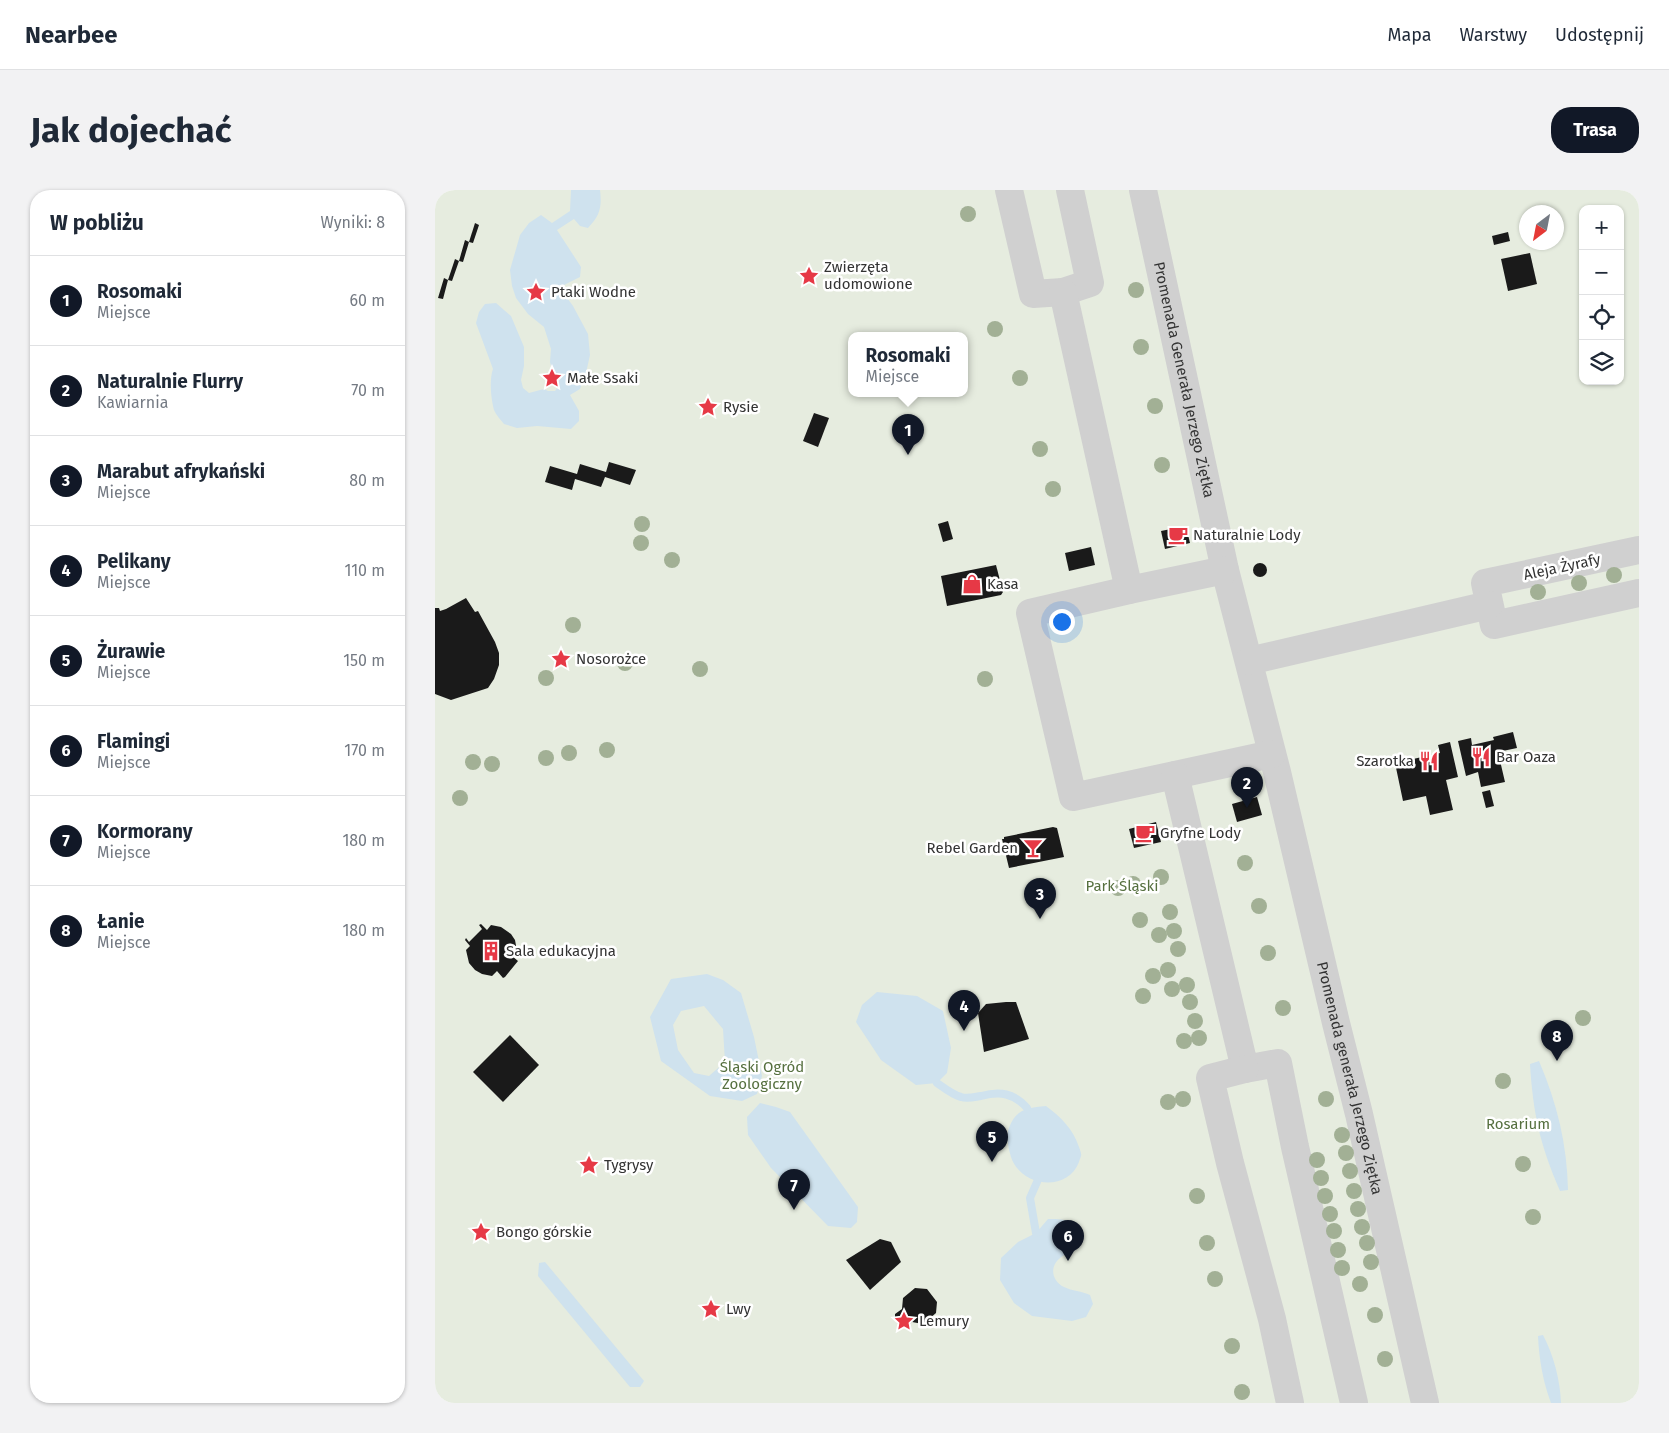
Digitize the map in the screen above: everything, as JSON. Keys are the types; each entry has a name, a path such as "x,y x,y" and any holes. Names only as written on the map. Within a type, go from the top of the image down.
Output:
{"street":[{"path":"1009,190 1033,294 1063,292 1090,283 1070,190"},
{"name":"Promenada Generała Jerzego Ziętka","path":"1143,190 1225,570 1249,660"},
{"path":"1063,292 1129,590"},
{"name":"Aleja Żyrafy","path":"1490,604 1639,550"},
{"path":"1225,570 1030,613 1073,797 1272,754"},
{"path":"1249,660 1490,604 1639,593"},
{"name":"Promenada generała Jerzego Ziętka","path":"1249,660 1357,1104 1425,1403"},
{"path":"1175,775 1245,1069"},
{"path":"1290,1403 1272,1320 1227,1154 1210,1078 1278,1062 1295,1147 1354,1403"}],"green space":[{"name":"Park Śląski","path":"435,190 1639,190 1639,1403 435,1403"}],"water":[{"path":"571,190 600,190 601,196 599,211 588,228 580,226 574,219 557,230 581,267 580,277 562,286 562,291 573,306 588,334 590,355 586,373 580,389 570,395 579,411 579,421 571,429 537,426 517,428 504,424 494,410 491,390 493,369 476,323 479,312 485,304 496,303 511,316 524,347 524,366 521,380 523,388 529,393 544,389 555,391 558,387 550,362 551,349 544,327 528,314 516,298 510,270 520,235 529,223 541,215 552,223 570,211"},
{"path":"707,974 723,980 741,993 754,1037 762,1076 757,1094 742,1101 710,1096 661,1061 650,1017 671,979","holes":["704,1006 723,1029 725,1062 709,1076 694,1073 678,1050 673,1025 681,1011"]},
{"path":"877,992 917,996 943,1011 951,1048 947,1073 937,1083 916,1085 881,1060 856,1022 862,1005"},
{"path":"1539,1061 1551,1092 1560,1124 1566,1156 1568,1190 1560,1191 1547,1159 1539,1129 1533,1098 1530,1064"},
{"path":"760,1103 790,1112 858,1207 857,1222 851,1228 828,1226 771,1168 748,1135 747,1117"},
{"path":"1046,1106 1070,1129 1081,1155 1073,1172 1065,1179 1055,1182 1034,1180 1024,1175 1016,1167 1011,1157 1007,1134 1014,1118 1022,1111"},
{"path":"1048,1219 1072,1222 1083,1233 1081,1242 1062,1256 1054,1265 1053,1274 1064,1287 1090,1295 1093,1304 1086,1317 1072,1321 1032,1316 1014,1303 1000,1280 1001,1258 1018,1242 1036,1233"},
{"path":"545,1262 644,1381 640,1387 630,1387 538,1276 539,1263"},
{"path":"1543,1335 1556,1368 1561,1403 1551,1403 1546,1387 1540,1362 1538,1336"}],"building":[{"path":"475,223 479,225 473,243 469,242"},
{"path":"1508,232 1510,241 1494,245 1492,236"},
{"path":"465,240 469,242 463,262 459,261"},
{"path":"1530,253 1537,284 1508,291 1501,259"},
{"path":"455,259 459,261 452,281 448,280"},
{"path":"444,278 448,280 443,299 438,298"},
{"path":"814,413 829,418 818,447 803,441"},
{"path":"609,462 636,470 630,485 605,477 601,487 575,479 572,490 545,482 550,466 577,474 580,464 606,472"},
{"path":"948,521 953,539 943,542 938,524"},
{"path":"1186,526 1190,543 1165,549 1161,531"},
{"path":"1091,547 1095,565 1069,571 1065,553"},
{"path":"1260,563 1265,565 1267,570 1265,575 1260,577 1255,575 1253,570 1255,565"},
{"name":"Kasa","path":"996,565 1003,592 1001,595 947,606 941,576"},
{"path":"466,598 475,612 478,611 495,642 499,653 499,665 494,679 488,688 451,700 435,694 435,608 439,608 440,611"},
{"path":"1513,732 1517,748 1498,752 1505,782 1481,787 1478,772 1466,776 1458,741 1471,738 1472,745 1494,740 1493,737"},
{"path":"1450,742 1458,777 1446,780 1453,810 1430,815 1426,796 1403,801 1395,763 1440,753 1438,745"},
{"path":"1490,790 1494,806 1486,808 1482,792"},
{"path":"1257,797 1262,815 1237,822 1232,804"},
{"path":"1156,822 1161,842 1134,848 1129,829"},
{"name":"Rebel Garden","path":"1053,827 1057,828 1064,857 1009,868 1002,839 1004,837"},
{"name":"Sala edukacyjna","path":"481,924 487,930 491,925 501,927 511,934 515,940 517,951 512,956 518,961 503,978 497,971 492,976 482,974 469,963 466,950 470,946 465,940 466,938 469,942 482,929 479,925"},
{"path":"1016,1002 1029,1039 984,1052 978,1013 986,1004"},
{"path":"510,1035 539,1065 503,1102 473,1072"},
{"path":"880,1239 891,1242 901,1262 870,1290 846,1260"},
{"path":"915,1288 927,1289 937,1302 936,1313 923,1324 912,1322 906,1327 900,1326 895,1320 895,1314 902,1309 903,1298"}],"waterway":[{"path":"937,1083 964,1098 1006,1094 1017,1099 1027,1108"},
{"path":"1036,1233 1030,1198 1037,1182"}],"place":[{"name":"Zwierzęta udomowione","path":"809,276"},
{"name":"Ptaki Wodne","path":"536,292"},
{"name":"Małe Ssaki","path":"552,378"},
{"name":"Rysie","path":"708,407"},
{"name":"Rosomaki","path":"908,455"},
{"name":"Naturalnie Lody","path":"1178,535"},
{"name":"Kasa","path":"972,584"},
{"name":"Nosorożce","path":"561,659"},
{"name":"Bar Oaza","path":"1481,757"},
{"name":"Szarotka","path":"1429,761"},
{"name":"Naturalnie Flurry","path":"1247,808"},
{"name":"Gryfne Lody","path":"1145,833"},
{"name":"Rebel Garden","path":"1033,848"},
{"name":"Marabut afrykański","path":"1040,919"},
{"name":"Sala edukacyjna","path":"491,951"},
{"name":"Pelikany","path":"964,1031"},
{"name":"Łanie","path":"1557,1061"},
{"name":"Żurawie","path":"992,1162"},
{"name":"Tygrysy","path":"589,1165"},
{"name":"Kormorany","path":"794,1210"},
{"name":"Bongo górskie","path":"481,1232"},
{"name":"Flamingi","path":"1068,1261"},
{"name":"Lwy","path":"711,1309"},
{"name":"Lemury","path":"904,1321"}],"park label":[{"name":"Śląski Ogród Zoologiczny","path":"762,1076"},
{"name":"Rosarium","path":"1518,1124"}]}
